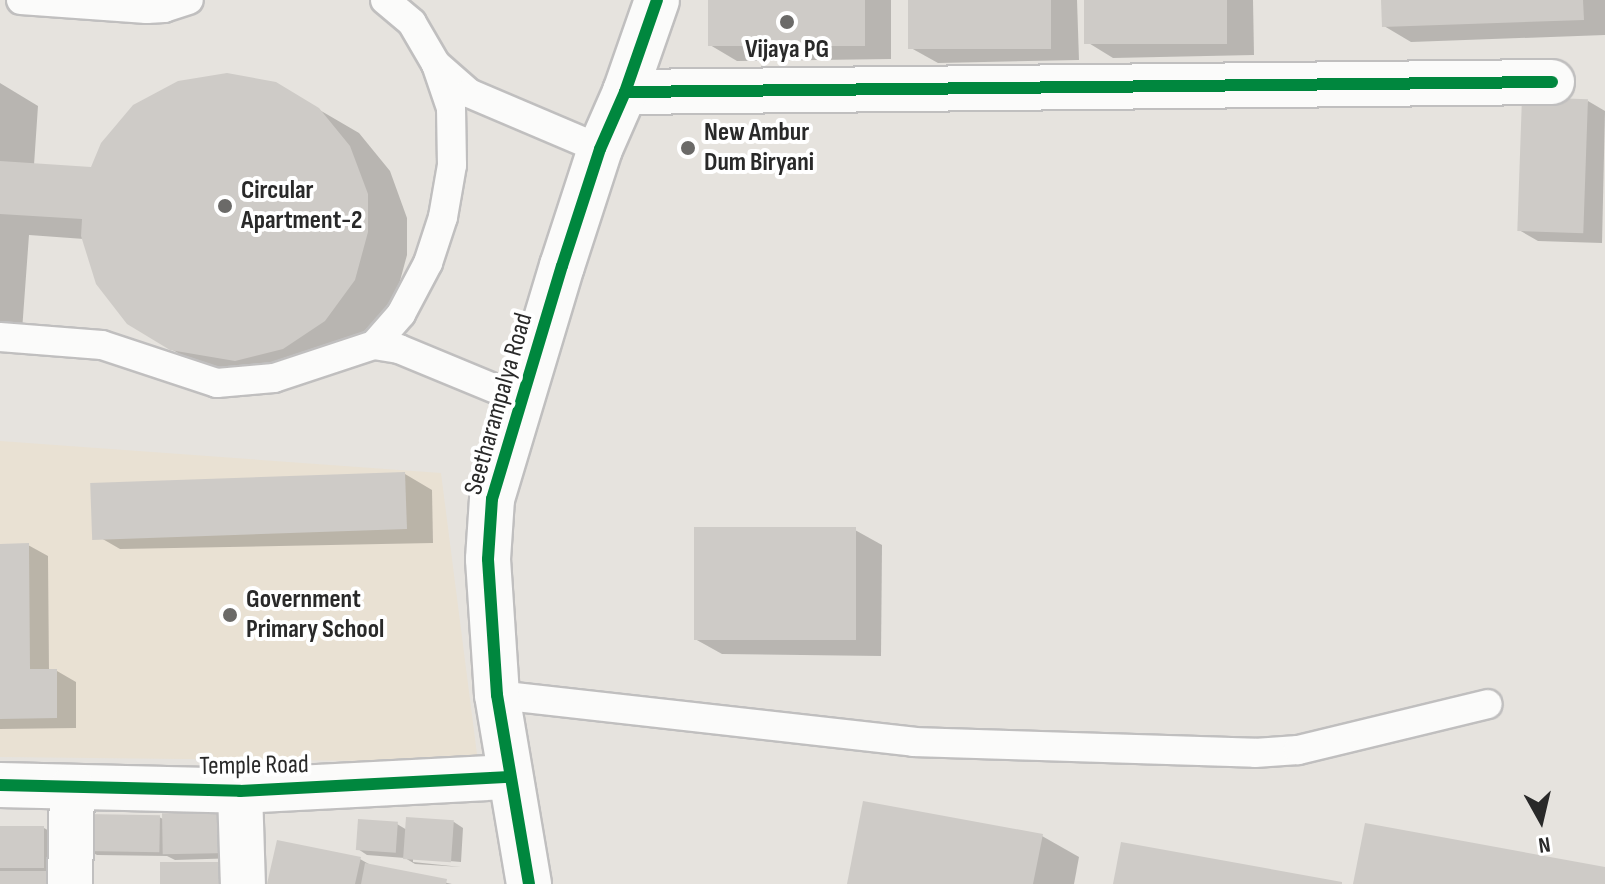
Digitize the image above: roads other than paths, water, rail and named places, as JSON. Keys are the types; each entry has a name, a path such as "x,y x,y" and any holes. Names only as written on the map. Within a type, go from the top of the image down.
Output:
{"street":[{"name":"Seetharampalya Road","path":"529,884 497,695 488,559 492,499 520,399 600,149 625,92 657,0"},
{"path":"625,92 1552,82"},
{"name":"Temple Road","path":"0,785 240,791 510,777"},
{"path":"70,884 72,788"},
{"path":"240,791 243,884"}],"lane":[{"path":"21,0 147,9 164,8 189,0"},
{"path":"374,345 401,314 421,276 443,217 452,165 451,108 436,64 412,23 385,0"},
{"path":"436,64 469,93 600,149"},
{"path":"0,337 102,345 217,383 274,378 374,345 399,349 520,399"},
{"path":"497,695 913,742 1255,753 1298,750 1488,704"}],"place":[{"name":"Vijaya PG","path":"787,22"},
{"name":"New Ambur Dum Biryani","path":"688,148"},
{"name":"Circular Apartment-2","path":"225,206"},
{"name":"Government Primary School","path":"230,615"}]}
